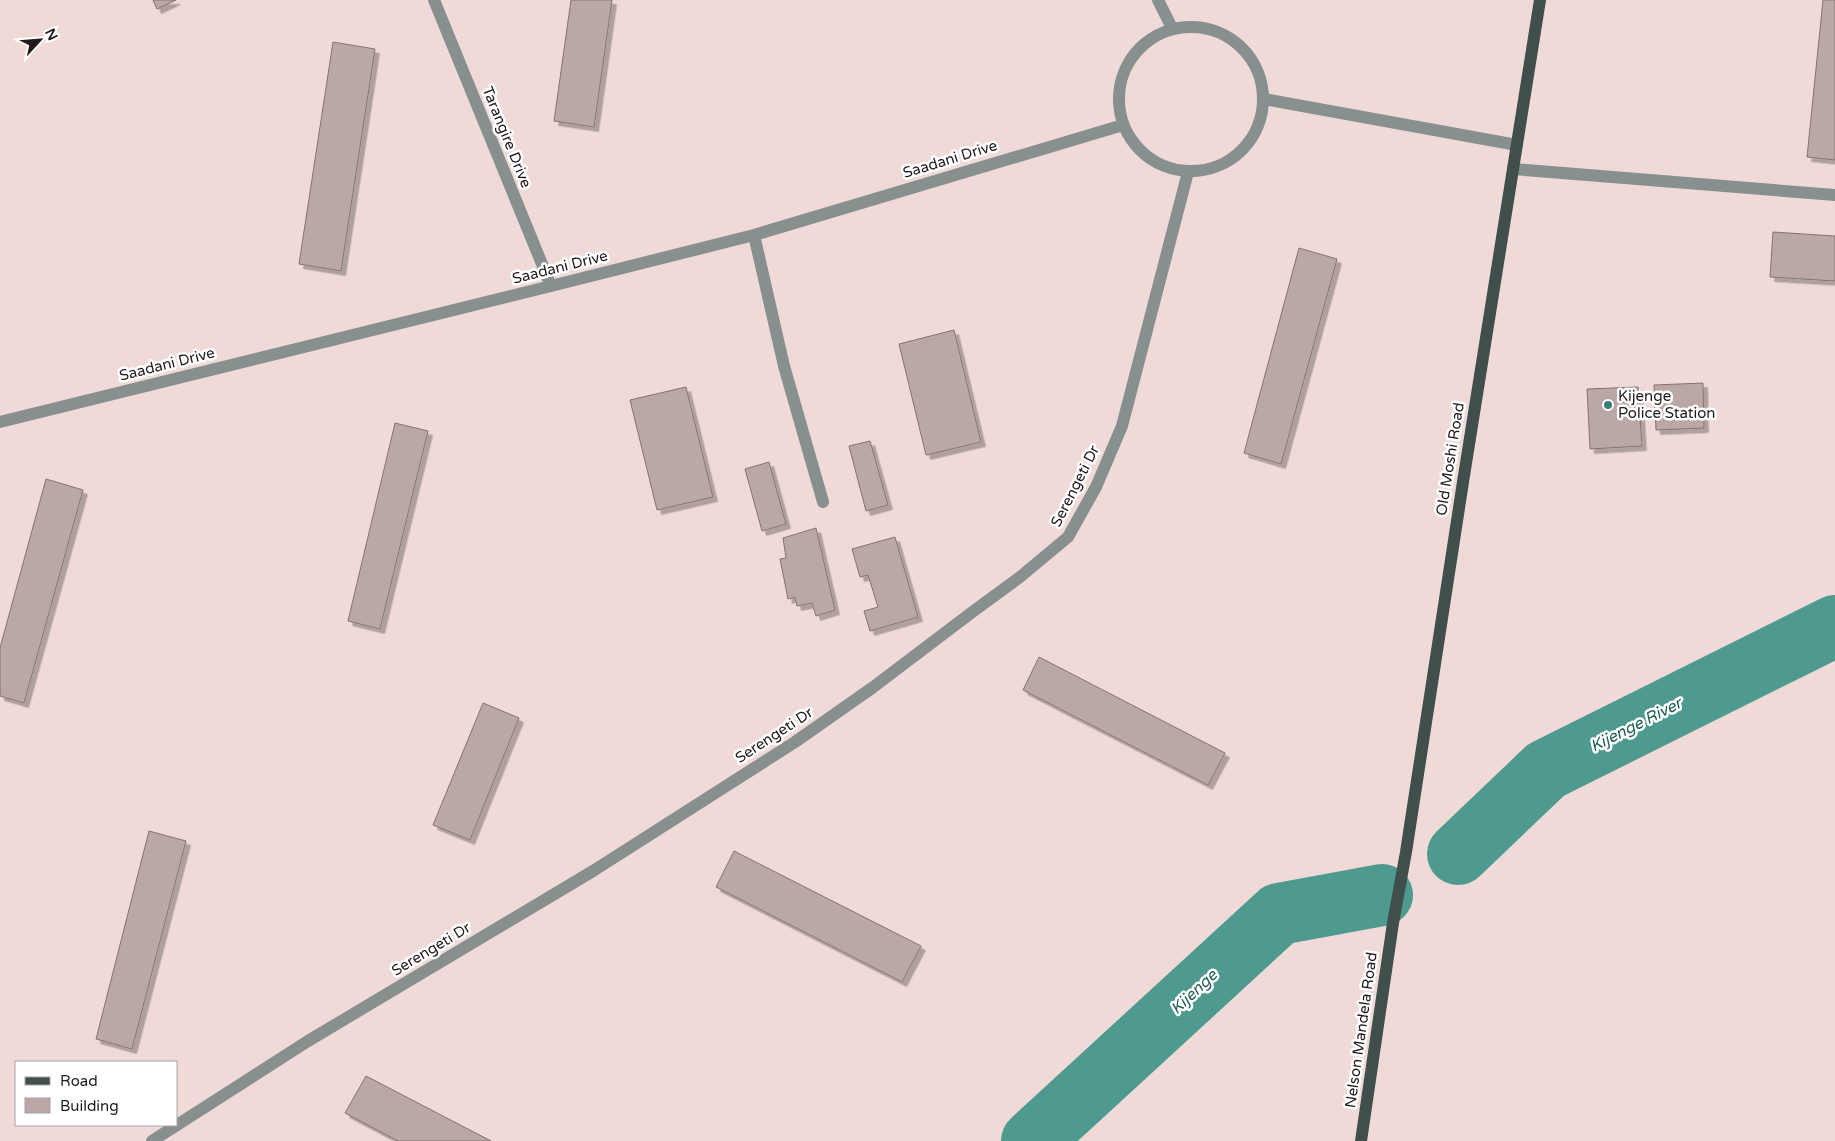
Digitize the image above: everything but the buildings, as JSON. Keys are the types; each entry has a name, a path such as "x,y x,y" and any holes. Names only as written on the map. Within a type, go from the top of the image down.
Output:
{"main road":[{"name":"Old Moshi Road","path":"1392,923 1406,852 1464,472 1540,0"},
{"name":"Nelson Mandela Road","path":"1361,1141 1392,923"}],"street":[{"name":"Tarangire Drive","path":"434,0 551,286"},
{"path":"1158,0 1172,28"},
{"path":"1194,26 1216,31 1235,41 1250,57 1260,77 1264,99 1260,122 1249,143 1233,159 1211,169 1188,172 1168,168 1149,158 1133,143 1123,124 1118,100 1122,76 1138,49 1150,38 1172,28 1194,26"},
{"path":"1264,99 1517,145"},
{"name":"Saadani Drive","path":"0,422 754,235 1123,124"},
{"path":"1513,170 1835,195"},
{"name":"Serengeti Dr","path":"178,1124 308,1041 593,871 795,742 872,688 1020,577 1068,537 1096,487 1122,426 1188,172"},
{"path":"754,235 784,366 823,502"},
{"name":"Serengeti Dr","path":"152,1141 175,1126"}],"waterway":[{"name":"Kijenge River","path":"1458,854 1546,770 1835,626"},
{"name":"Kijenge","path":"1032,1141 1279,914 1382,895"}],"place":[{"name":"Kijenge Police Station","path":"1608,405"}]}
